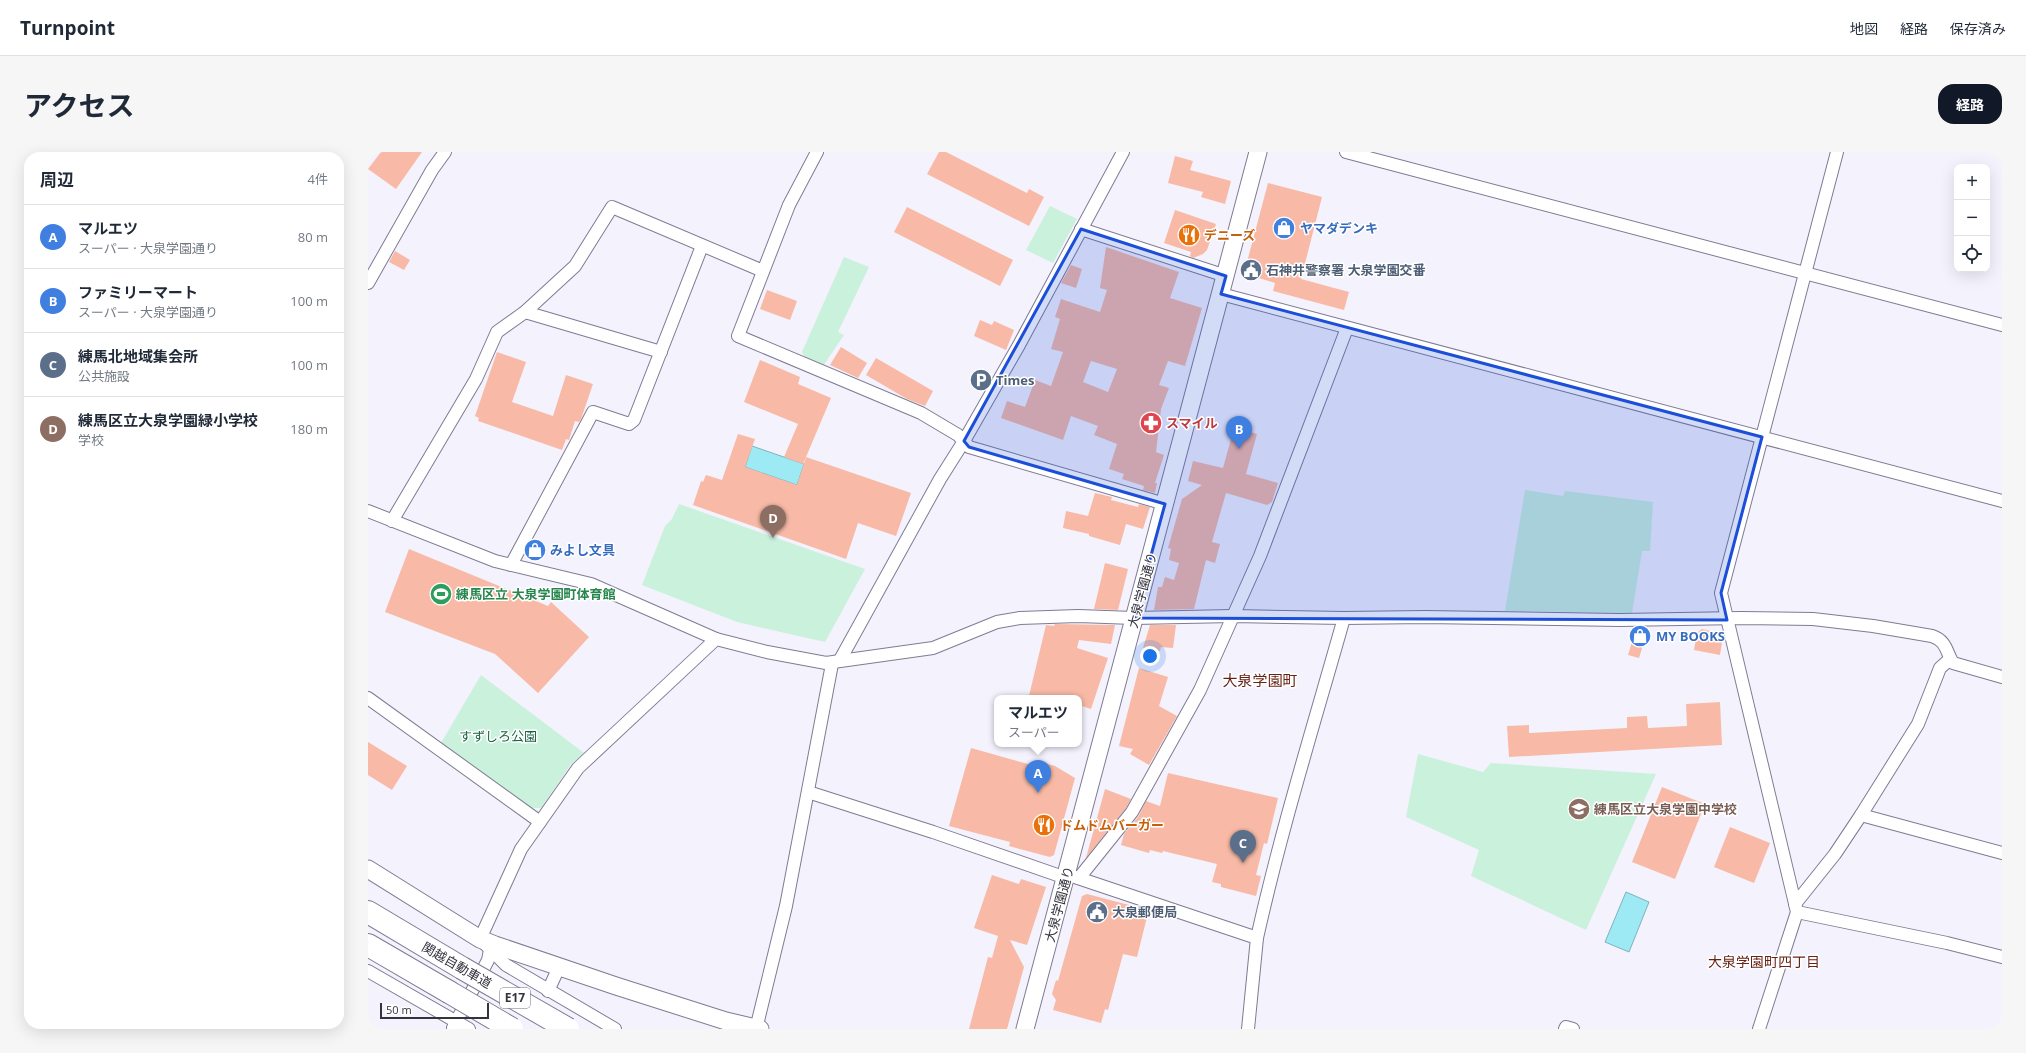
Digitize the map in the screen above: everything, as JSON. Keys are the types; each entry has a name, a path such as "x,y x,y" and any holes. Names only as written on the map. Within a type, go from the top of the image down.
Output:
{"highway":[{"name":"関越自動車道","path":"368,912 568,1029"},
{"name":"E17","path":"368,945 512,1029"}],"street":[{"path":"368,283 432,170 445,152"},
{"path":"817,152 789,205 738,336 921,413 958,435 969,447 1165,504"},
{"path":"485,944 726,1021 758,1029 786,906 808,792 836,662 940,479 964,441 1019,345 1123,152"},
{"name":"大泉学園通り","path":"1025,1029 1070,877 1134,618 1258,152"},
{"path":"1346,152 2002,325"},
{"path":"1796,908 1721,593 1837,152"},
{"path":"392,521 476,380 497,332 525,312 579,261 612,207 763,271"},
{"path":"1081,229 1226,276"},
{"path":"511,565 593,412 629,424 634,420 702,246"},
{"path":"1221,294 2002,501"},
{"path":"525,312 661,352"},
{"path":"1070,877 1132,812 1200,690 1260,556 1347,328"},
{"path":"368,512 495,561 591,584 716,638 767,652 836,662 933,648 997,622 1020,618 1078,616 1134,618 1233,616 1727,620 1741,618 1828,620 1896,630 1940,639 1945,644 1953,663 2002,677"},
{"path":"1248,1029 1257,938 1294,789 1305,757 1344,618"},
{"path":"454,1025 488,960 485,944 521,849 578,768 716,638"},
{"path":"1759,1029 1796,908 1861,815 1918,724 1940,668 1950,658"},
{"path":"368,698 540,822"},
{"path":"808,792 1257,938"},
{"path":"1861,815 2002,853"},
{"path":"368,869 485,944 506,965 615,1029"},
{"path":"1796,908 2002,957"},
{"path":"548,991 559,967"},
{"path":"368,971 454,1025 469,1029"},
{"path":"1565,1029 1566,1027 1573,1029"}],"highlighted area":[{"path":"1081,229 1226,276 1221,294 1762,437 1721,593 1727,620 1134,618 1165,504 969,447 964,441"}],"green space":[{"path":"1050,206 1077,219 1053,263 1026,250"},
{"path":"844,257 869,267 838,332 844,335 823,366 805,358 802,352"},
{"path":"1525,490 1563,496 1565,491 1653,502 1650,551 1642,551 1632,613 1505,611"},
{"path":"679,504 865,569 825,642 737,622 642,585 665,526 672,519"},
{"name":"すずしろ公園","path":"481,675 584,753 571,764 541,808 531,808 441,743"},
{"path":"1418,754 1483,772 1491,763 1656,774 1586,930 1471,876 1479,850 1406,817"}],"water":[{"path":"752,446 804,464 797,485 745,467"},
{"path":"1626,892 1649,902 1629,952 1605,942"}],"building":[{"path":"381,152 422,152 396,189 368,169"},
{"path":"939,152 946,152 1027,193 1029,189 1044,197 1029,226 927,174"},
{"path":"1175,156 1193,161 1190,170 1231,181 1225,204 1201,197 1203,192 1168,183"},
{"path":"1268,183 1322,197 1301,279 1349,292 1344,310 1273,291 1275,283 1242,273 1246,261 1247,262"},
{"path":"907,207 1013,260 1000,286 894,232"},
{"path":"1175,210 1216,224 1207,250 1203,254 1193,258 1190,256 1191,252 1164,243"},
{"path":"1106,247 1179,272 1170,298 1202,308 1185,366 1168,361 1159,385 1169,388 1161,409 1156,452 1164,455 1155,483 1157,483 1155,493 1143,490 1144,486 1122,479 1124,474 1109,469 1117,444 1094,435 1098,426 1071,416 1063,440 1001,418 1007,401 1025,407 1035,380 1051,386 1063,352 1051,349 1060,319 1055,317 1061,299 1100,312 1107,290 1100,288","holes":["1091,361 1117,369 1108,392 1083,382"]},
{"path":"395,251 410,260 404,270 389,262"},
{"path":"1071,265 1082,269 1076,288 1061,283"},
{"path":"767,290 797,301 790,320 760,309"},
{"path":"980,320 992,325 994,321 1014,330 1006,350 974,336"},
{"path":"841,347 867,363 858,378 830,365"},
{"path":"497,352 526,362 512,402 553,416 566,375 593,384 581,419 579,422 575,421 569,440 566,439 562,450 478,421 479,418 475,416"},
{"path":"876,358 933,391 925,406 907,399 866,375"},
{"path":"760,360 800,377 798,384 831,398 803,464 784,457 798,424 744,402"},
{"path":"1234,428 1257,434 1246,474 1278,483 1272,502 1267,505 1226,493 1212,542 1220,544 1215,563 1206,560 1194,609 1154,610 1158,587 1162,587 1165,577 1174,580 1179,563 1169,560 1171,549 1168,548 1182,499 1202,485 1188,481 1193,461 1223,468"},
{"path":"738,434 755,439 745,467 797,485 806,457 911,493 896,536 858,523 846,559 693,505 701,481 703,482 706,475 722,480"},
{"path":"1095,493 1112,497 1111,500 1138,507 1139,504 1150,507 1143,529 1126,524 1120,545 1089,536 1089,534 1063,528 1066,511 1088,516"},
{"path":"409,549 548,606 551,602 589,637 538,693 495,654 385,612"},
{"path":"1105,563 1128,569 1118,610 1094,609"},
{"path":"1055,624 1115,625 1111,644 1079,640 1077,648 1108,658 1091,709 1082,706 1082,695 1029,695 1046,625 1054,626"},
{"path":"1150,625 1176,625 1173,648 1161,647 1160,651 1143,648"},
{"path":"1636,629 1647,632 1639,658 1628,655"},
{"path":"1702,629 1715,632 1714,640 1722,642 1720,655 1694,650 1697,633"},
{"path":"1139,668 1168,677 1159,706 1177,716 1149,765 1130,754 1133,749 1119,746"},
{"path":"1720,702 1722,745 1509,757 1507,726 1529,725 1529,733 1627,728 1627,717 1647,716 1648,728 1687,726 1686,704"},
{"path":"368,742 407,766 392,790 368,775"},
{"path":"971,748 1035,766 1037,761 1055,766 1075,778 1054,855 1050,857 1009,846 1010,842 949,826"},
{"path":"1168,773 1278,798 1267,844 1264,843 1256,875 1261,876 1256,896 1221,887 1221,884 1212,882 1217,864 1163,851 1162,853 1150,850 1149,853 1121,845 1124,834 1138,817 1146,801 1160,806"},
{"path":"1662,787 1705,804 1675,879 1632,862"},
{"path":"1105,789 1131,799 1126,808 1086,858"},
{"path":"1730,827 1770,843 1754,883 1714,867"},
{"path":"992,875 1019,884 1021,879 1046,887 1027,945 1010,940 1024,967 1007,1029 969,1029 988,957 992,958 998,936 974,928"},
{"path":"1087,894 1133,906 1132,909 1148,913 1137,957 1123,954 1108,1010 1105,1009 1101,1023 1053,1010 1056,1000 1052,994 1056,980 1058,981 1082,896"}],"place":[{"name":"ヤマダデンキ","path":"1284,228"},
{"name":"デニーズ","path":"1189,235"},
{"name":"石神井警察署 大泉学園交番","path":"1251,270"},
{"name":"Times","path":"981,380"},
{"name":"スマイル","path":"1151,423"},
{"name":"ファミリーマート","path":"1239,449"},
{"name":"練馬区立大泉学園緑小学校","path":"773,538"},
{"name":"みよし文具","path":"535,550"},
{"name":"練馬区立 大泉学園町体育館","path":"441,594"},
{"name":"MY BOOKS","path":"1640,636"},
{"name":"マルエツ","path":"1038,793"},
{"name":"練馬区立大泉学園中学校","path":"1579,809"},
{"name":"ドムドムバーガー","path":"1044,825"},
{"name":"練馬北地域集会所","path":"1243,863"},
{"name":"大泉郵便局","path":"1097,912"}],"district":[{"name":"大泉学園町","path":"1260,681"},
{"name":"大泉学園町四丁目","path":"1764,962"}]}
